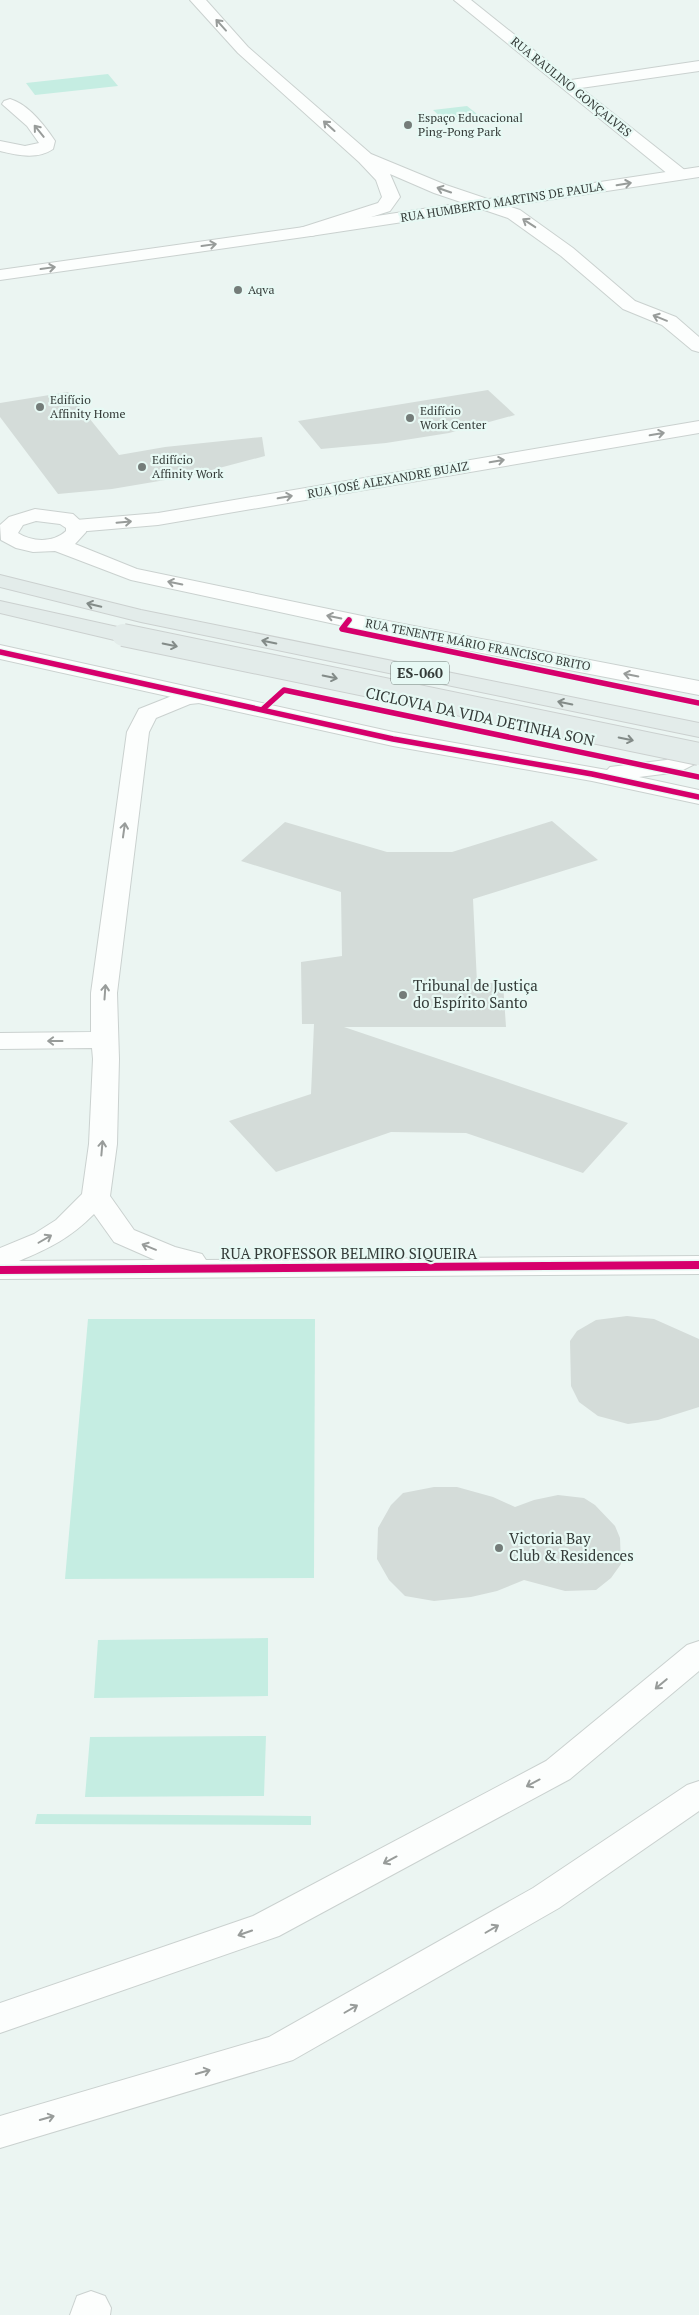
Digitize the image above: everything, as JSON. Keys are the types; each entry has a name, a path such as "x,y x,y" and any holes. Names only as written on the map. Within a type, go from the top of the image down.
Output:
{"main road":[{"name":"ES-060","path":"0,581 141,616 699,730"},
{"name":"ES-060","path":"0,607 123,635 699,754"}],"street":[{"path":"0,275 304,232 384,207 391,197 384,178 365,158 243,50 198,0"},
{"name":"RUA RAULINO GONÇALVES","path":"465,0 680,175"},
{"path":"568,85 699,66"},
{"path":"5,99 19,119 8,128"},
{"path":"0,146 35,150 44,149 47,145 47,141 33,123 5,99"},
{"path":"365,158 440,189 514,214 532,225 629,305 669,321 699,346"},
{"name":"RUA HUMBERTO MARTINS DE PAULA","path":"304,232 699,172"},
{"name":"RUA JOSÉ ALEXANDRE BUAIZ","path":"76,526 158,519 699,427"},
{"path":"46,515 66,518 76,526 76,532 72,537 56,544 39,546 22,544 8,536 5,523 46,515"},
{"name":"RUA TENENTE MÁRIO FRANCISCO BRITO","path":"56,544 132,574 367,624 689,686"},
{"path":"0,652 393,738 592,774 699,797"},
{"path":"689,686 699,699"},
{"path":"0,1258 44,1240 66,1226 96,1196 103,1144 106,1059 104,993 138,732 147,714 187,697 201,697"},
{"path":"592,774 671,767 699,754"},
{"path":"0,1041 104,1040"},
{"path":"96,1196 124,1236 166,1254 230,1268"},
{"name":"RUA PROFESSOR BELMIRO SIQUEIRA","path":"0,1270 699,1265"},
{"path":"0,2018 266,1926 558,1770 699,1653"},
{"path":"0,2132 280,2049 546,1898 699,1794"}],"green space":[{"path":"108,74 118,86 35,95 26,83"},
{"path":"467,106 477,114 443,119 433,110"},
{"path":"88,1319 315,1319 314,1578 65,1579"},
{"path":"268,1638 268,1696 94,1698 98,1640"},
{"path":"266,1736 264,1796 85,1797 90,1737"},
{"path":"37,1814 311,1816 311,1825 35,1824"}],"building":[{"name":"Edifício Work Center","path":"488,390 515,415 449,433 386,443 321,449 298,421"},
{"path":"68,392 119,455 165,447 262,437 265,456 189,476 112,489 58,494 0,417 0,403"},
{"name":"Tribunal de Justiça do Espírito Santo","path":"552,821 598,860 473,899 477,983 503,983 506,1027 344,1027 628,1123 583,1173 466,1133 391,1132 276,1172 229,1121 311,1094 314,1024 302,1024 301,962 342,956 341,892 241,861 285,822 387,852 452,852"},
{"path":"627,1316 654,1319 699,1339 699,1407 658,1420 628,1424 598,1416 579,1402 571,1386 570,1341 577,1331 596,1320"},
{"name":"Victoria Bay Club & Residences","path":"434,1487 457,1487 493,1497 515,1507 534,1500 558,1495 584,1498 595,1505 615,1526 620,1538 621,1564 611,1578 596,1590 565,1591 524,1580 497,1591 471,1597 434,1601 405,1596 389,1580 377,1559 378,1528 391,1505 403,1493"}],"cycle path":[{"path":"349,620 342,629 699,703"},
{"path":"0,652 393,739 592,774 699,797"},
{"name":"CICLOVIA DA VIDA DETINHA SON","path":"263,709 284,690 699,777"},
{"path":"0,1270 699,1265"}],"place":[{"name":"Espaço Educacional Ping-Pong Park","path":"408,125"},
{"name":"Aqva","path":"238,290"},
{"name":"Edifício Affinity Home","path":"40,407"},
{"name":"Edifício Work Center","path":"410,418"},
{"name":"Edifício Affinity Work","path":"142,467"},
{"name":"Tribunal de Justiça do Espírito Santo","path":"403,995"},
{"name":"Victoria Bay Club & Residences","path":"499,1548"}]}
